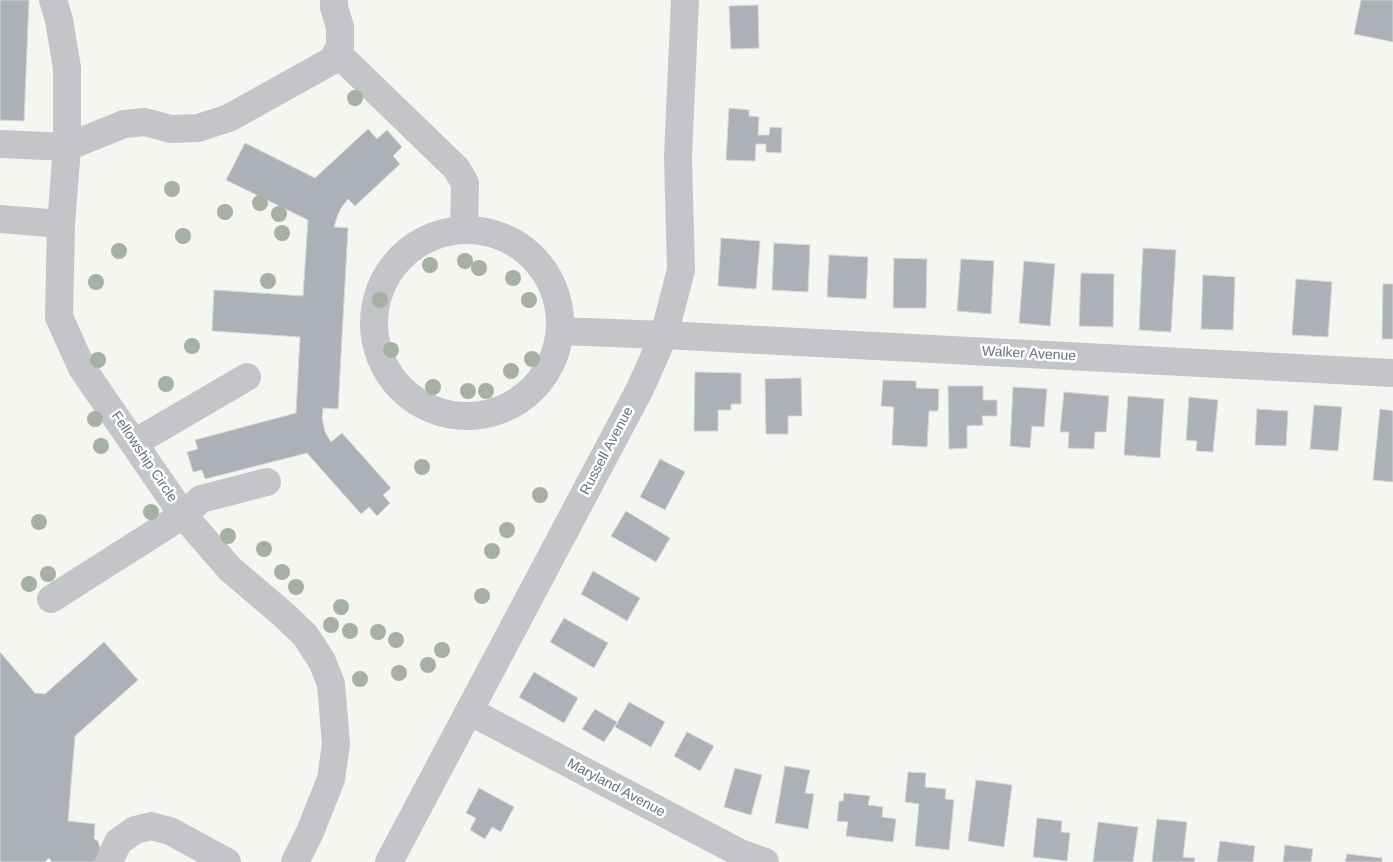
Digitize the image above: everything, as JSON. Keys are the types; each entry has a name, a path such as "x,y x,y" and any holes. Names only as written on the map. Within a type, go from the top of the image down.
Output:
{"street":[{"name":"Fellowship Circle","path":"52,0 59,20 67,68 67,147 61,224 59,317 82,368 183,515 230,569 305,635 322,661 331,684 336,744 331,779 310,832 295,862"},
{"path":"0,144 67,147 124,124 145,122 171,129 198,128 229,118 333,60 340,46 340,27 334,7 334,0"},
{"name":"Russell Avenue","path":"389,862 640,389 664,335 681,270 678,156 685,0"},
{"path":"337,52 456,168 465,183 464,230"},
{"path":"0,219 61,224"},
{"path":"474,229 510,240 524,249 544,269 552,283 557,298 560,331 557,348 550,367 529,393 514,404 494,412 472,416 452,415 431,409 417,401 400,387 379,355 375,338 374,317 381,286 396,262 406,251 423,240 440,233 474,229"},
{"name":"Walker Avenue","path":"560,331 1393,373"},
{"path":"134,443 247,377"},
{"path":"51,599 183,515 202,499 267,482"},
{"name":"Maryland Avenue","path":"469,711 740,853 764,862"},
{"path":"109,862 118,842 135,830 151,826 170,832 227,862"}],"building":[{"path":"0,0 29,0 24,121 0,120"},
{"path":"1361,0 1393,0 1393,42 1354,34"},
{"path":"758,5 759,48 731,49 729,6"},
{"path":"729,108 749,110 749,116 759,117 758,135 769,135 770,127 782,128 781,153 766,152 766,144 756,144 755,161 726,160"},
{"path":"368,129 377,139 387,130 402,147 393,156 400,164 355,206 348,199 337,217 334,227 348,228 338,409 323,408 322,418 325,432 331,442 342,433 391,488 383,495 390,503 377,516 369,507 361,514 307,453 205,479 202,470 193,472 187,452 198,449 195,440 296,413 300,337 212,331 214,290 303,296 308,220 226,180 245,143 315,178"},
{"path":"721,238 760,241 756,289 718,286"},
{"path":"774,243 810,245 808,292 772,290"},
{"path":"1143,248 1176,250 1171,332 1139,330"},
{"path":"829,255 868,257 866,299 827,297"},
{"path":"894,258 927,259 926,308 893,308"},
{"path":"961,259 994,261 991,314 957,311"},
{"path":"1024,261 1055,264 1050,326 1019,323"},
{"path":"1081,273 1114,274 1113,327 1079,326"},
{"path":"1203,275 1235,277 1233,330 1201,329"},
{"path":"1296,279 1332,282 1328,337 1292,335"},
{"path":"1383,284 1393,284 1393,339 1382,339"},
{"path":"695,372 741,373 741,404 731,404 731,410 718,410 718,431 694,431"},
{"path":"801,378 802,416 788,416 788,434 766,434 765,379"},
{"path":"883,380 916,381 916,388 939,389 938,411 929,411 927,447 892,445 894,407 881,406"},
{"path":"948,386 983,386 983,400 997,400 997,416 982,416 983,425 967,426 967,448 949,449"},
{"path":"1013,387 1047,389 1044,427 1032,426 1030,448 1010,446"},
{"path":"1064,392 1109,396 1106,432 1095,432 1094,449 1068,448 1069,432 1060,432"},
{"path":"1128,396 1164,399 1160,458 1124,455"},
{"path":"1189,397 1218,400 1213,452 1196,451 1197,441 1186,440"},
{"path":"1314,405 1342,407 1338,451 1310,449"},
{"path":"1257,409 1288,411 1286,446 1255,445"},
{"path":"1380,409 1393,411 1393,482 1373,480"},
{"path":"660,459 685,472 665,510 640,497"},
{"path":"626,511 670,538 656,562 611,536"},
{"path":"593,571 640,598 627,621 581,594"},
{"path":"564,618 608,643 594,668 550,642"},
{"path":"104,642 138,680 75,736 68,821 95,824 94,839 98,841 102,855 98,862 52,862 49,858 45,862 0,862 0,652 35,693 45,694"},
{"path":"534,672 578,698 564,723 519,697"},
{"path":"629,702 665,722 651,747 615,727"},
{"path":"595,709 617,722 604,742 582,729"},
{"path":"687,732 714,746 700,771 674,756"},
{"path":"785,766 810,770 805,793 814,794 808,829 775,823"},
{"path":"735,768 762,775 751,815 724,807"},
{"path":"908,772 926,773 925,787 946,789 945,799 954,800 949,850 915,846 919,804 905,802"},
{"path":"976,780 1012,785 1004,847 968,841"},
{"path":"479,788 514,807 501,832 492,827 485,839 470,830 476,818 466,813"},
{"path":"844,793 870,796 868,805 883,807 882,817 896,819 893,842 846,836 848,822 837,821 839,801 843,801"},
{"path":"1037,818 1062,821 1061,832 1070,833 1067,861 1033,857"},
{"path":"1157,819 1187,822 1183,857 1195,858 1194,862 1152,862"},
{"path":"1098,822 1138,827 1133,862 1093,862"},
{"path":"1220,841 1255,846 1253,862 1217,862"},
{"path":"1285,845 1313,849 1311,862 1283,862"},
{"path":"1347,854 1382,858 1382,862 1345,862"}]}
